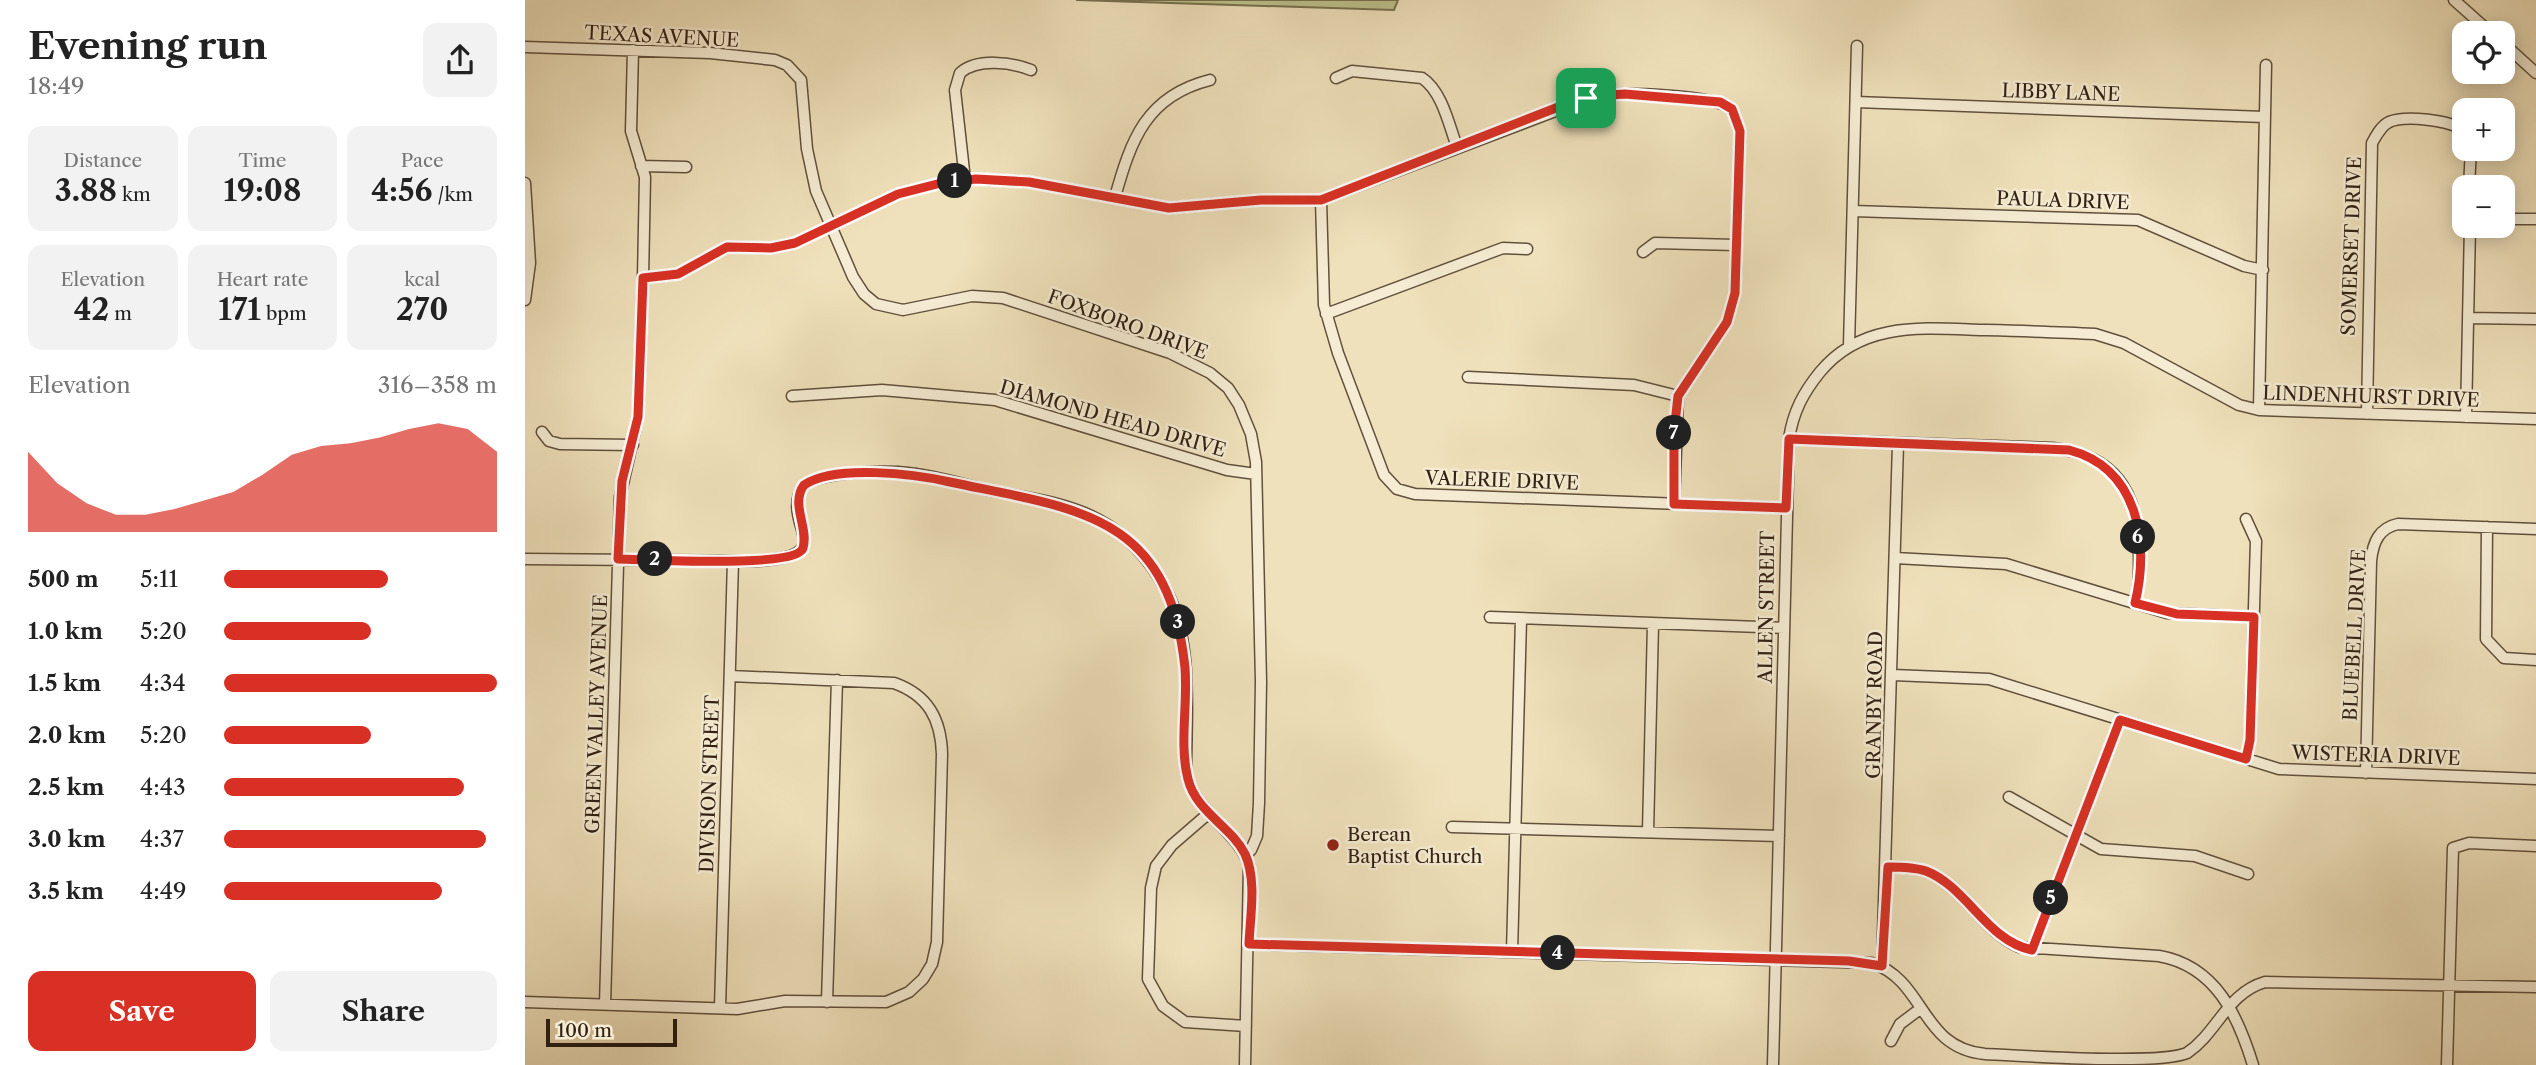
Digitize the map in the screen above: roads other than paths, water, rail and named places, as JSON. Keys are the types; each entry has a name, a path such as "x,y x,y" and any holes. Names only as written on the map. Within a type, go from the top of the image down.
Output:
{"street":[{"path":"2453,0 2477,21"},
{"path":"1849,346 1857,46"},
{"name":"TEXAS AVENUE","path":"525,47 633,50 775,60 794,69"},
{"name":"GREEN VALLEY AVENUE","path":"605,1004 619,497 638,417 643,278 645,193 631,131 633,50"},
{"path":"2515,54 2536,73"},
{"path":"965,180 955,90 960,73 975,66 994,64 1013,64 1031,70"},
{"path":"2259,410 2266,65"},
{"name":"FOXBORO DRIVE","path":"794,69 802,85 810,167 831,228 859,288 876,304 903,310 972,296 1003,298 1195,363 1220,381 1239,405 1251,434 1256,474 1261,682 1257,836 1251,850 1245,854"},
{"path":"1336,78 1352,71 1422,78 1431,85 1438,97 1457,147"},
{"path":"1115,197 1131,142 1140,126 1176,95 1210,80"},
{"path":"643,278 678,274 727,247 771,248 795,243 898,194 965,180 1029,182 1169,208 1261,200 1321,200 1595,96 1625,94 1720,102 1732,109 1740,131 1735,293 1727,322 1678,396 1674,432 1674,504"},
{"name":"LIBBY LANE","path":"1856,102 2264,117"},
{"name":"SOMERSET DRIVE","path":"2367,414 2372,144 2383,127 2396,120 2446,122 2452,125"},
{"path":"641,166 686,167"},
{"path":"525,183 530,263 525,300"},
{"name":"VALERIE DRIVE","path":"1321,200 1322,289 1326,314 1384,475 1399,491 1415,494 1786,508"},
{"name":"PAULA DRIVE","path":"1853,211 2138,220 2244,266 2263,270"},
{"path":"2515,219 2536,219"},
{"path":"2466,417 2470,238"},
{"path":"1643,252 1655,243 1737,245"},
{"path":"1326,314 1503,248 1527,249"},
{"path":"2468,318 2536,319"},
{"name":"LINDENHURST DRIVE","path":"1849,346 1878,334 1906,328 2095,334 2118,340 2239,405 2259,410 2536,419"},
{"name":"ALLEN STREET","path":"1773,1065 1789,439 1794,415 1805,391 1824,368 1849,346"},
{"path":"1468,377 1634,385 1678,396"},
{"name":"DIAMOND HEAD DRIVE","path":"792,396 882,390 995,400 1227,470 1256,474"},
{"path":"542,432 549,441 560,444 633,444"},
{"path":"1789,439 2053,447 2095,459 2117,477 2133,505 2138,525 2140,581 2135,603"},
{"name":"GRANBY ROAD","path":"1882,966 1888,867 1898,444"},
{"path":"525,559 733,561 789,558 802,550 799,497 802,487 813,480 881,472 913,474 1067,507 1114,528 1151,566 1173,605 1185,667 1187,775 1195,797 1245,854 1250,885 1245,1065"},
{"path":"2246,519 2256,541 2250,740 2246,759"},
{"name":"BLUEBELL DRIVE","path":"2366,773 2371,561 2375,542 2386,528 2398,524 2536,529"},
{"path":"2487,527 2486,639 2504,658 2536,660"},
{"path":"1895,558 2006,564 2177,614 2254,617"},
{"name":"DIVISION STREET","path":"720,1008 733,561"},
{"path":"1490,617 1784,628"},
{"path":"1512,952 1521,619"},
{"path":"1648,832 1653,624"},
{"name":"WISTERIA DRIVE","path":"1893,675 1989,679 2279,769 2536,779"},
{"path":"525,1002 720,1008 746,1008 775,1002 874,1003 896,999 915,988 929,971 937,942 941,734 935,715 919,696 894,683 730,676"},
{"path":"827,1002 837,680"},
{"path":"2032,950 2073,836 2120,720"},
{"path":"2008,797 2073,836 2101,849 2187,855 2248,874"},
{"path":"1209,813 1172,845 1156,866 1151,888 1149,979 1163,1006 1185,1021 1246,1026"},
{"path":"1452,827 1779,836"},
{"path":"2447,1065 2451,852 2460,843 2536,846"},
{"path":"1888,867 1913,868 1936,877 2012,944 2032,950 2170,958 2187,965 2217,987 2229,1004 2253,1065"},
{"path":"1249,944 1849,961 1882,966 1902,982 1943,1039 1969,1053 2155,1062 2178,1058 2194,1048 2229,1004 2250,987 2273,981 2536,987"},
{"path":"1891,1041 1900,1024 1920,1009"}],"place":[{"name":"Berean Baptist Church","path":"1333,845"}]}
